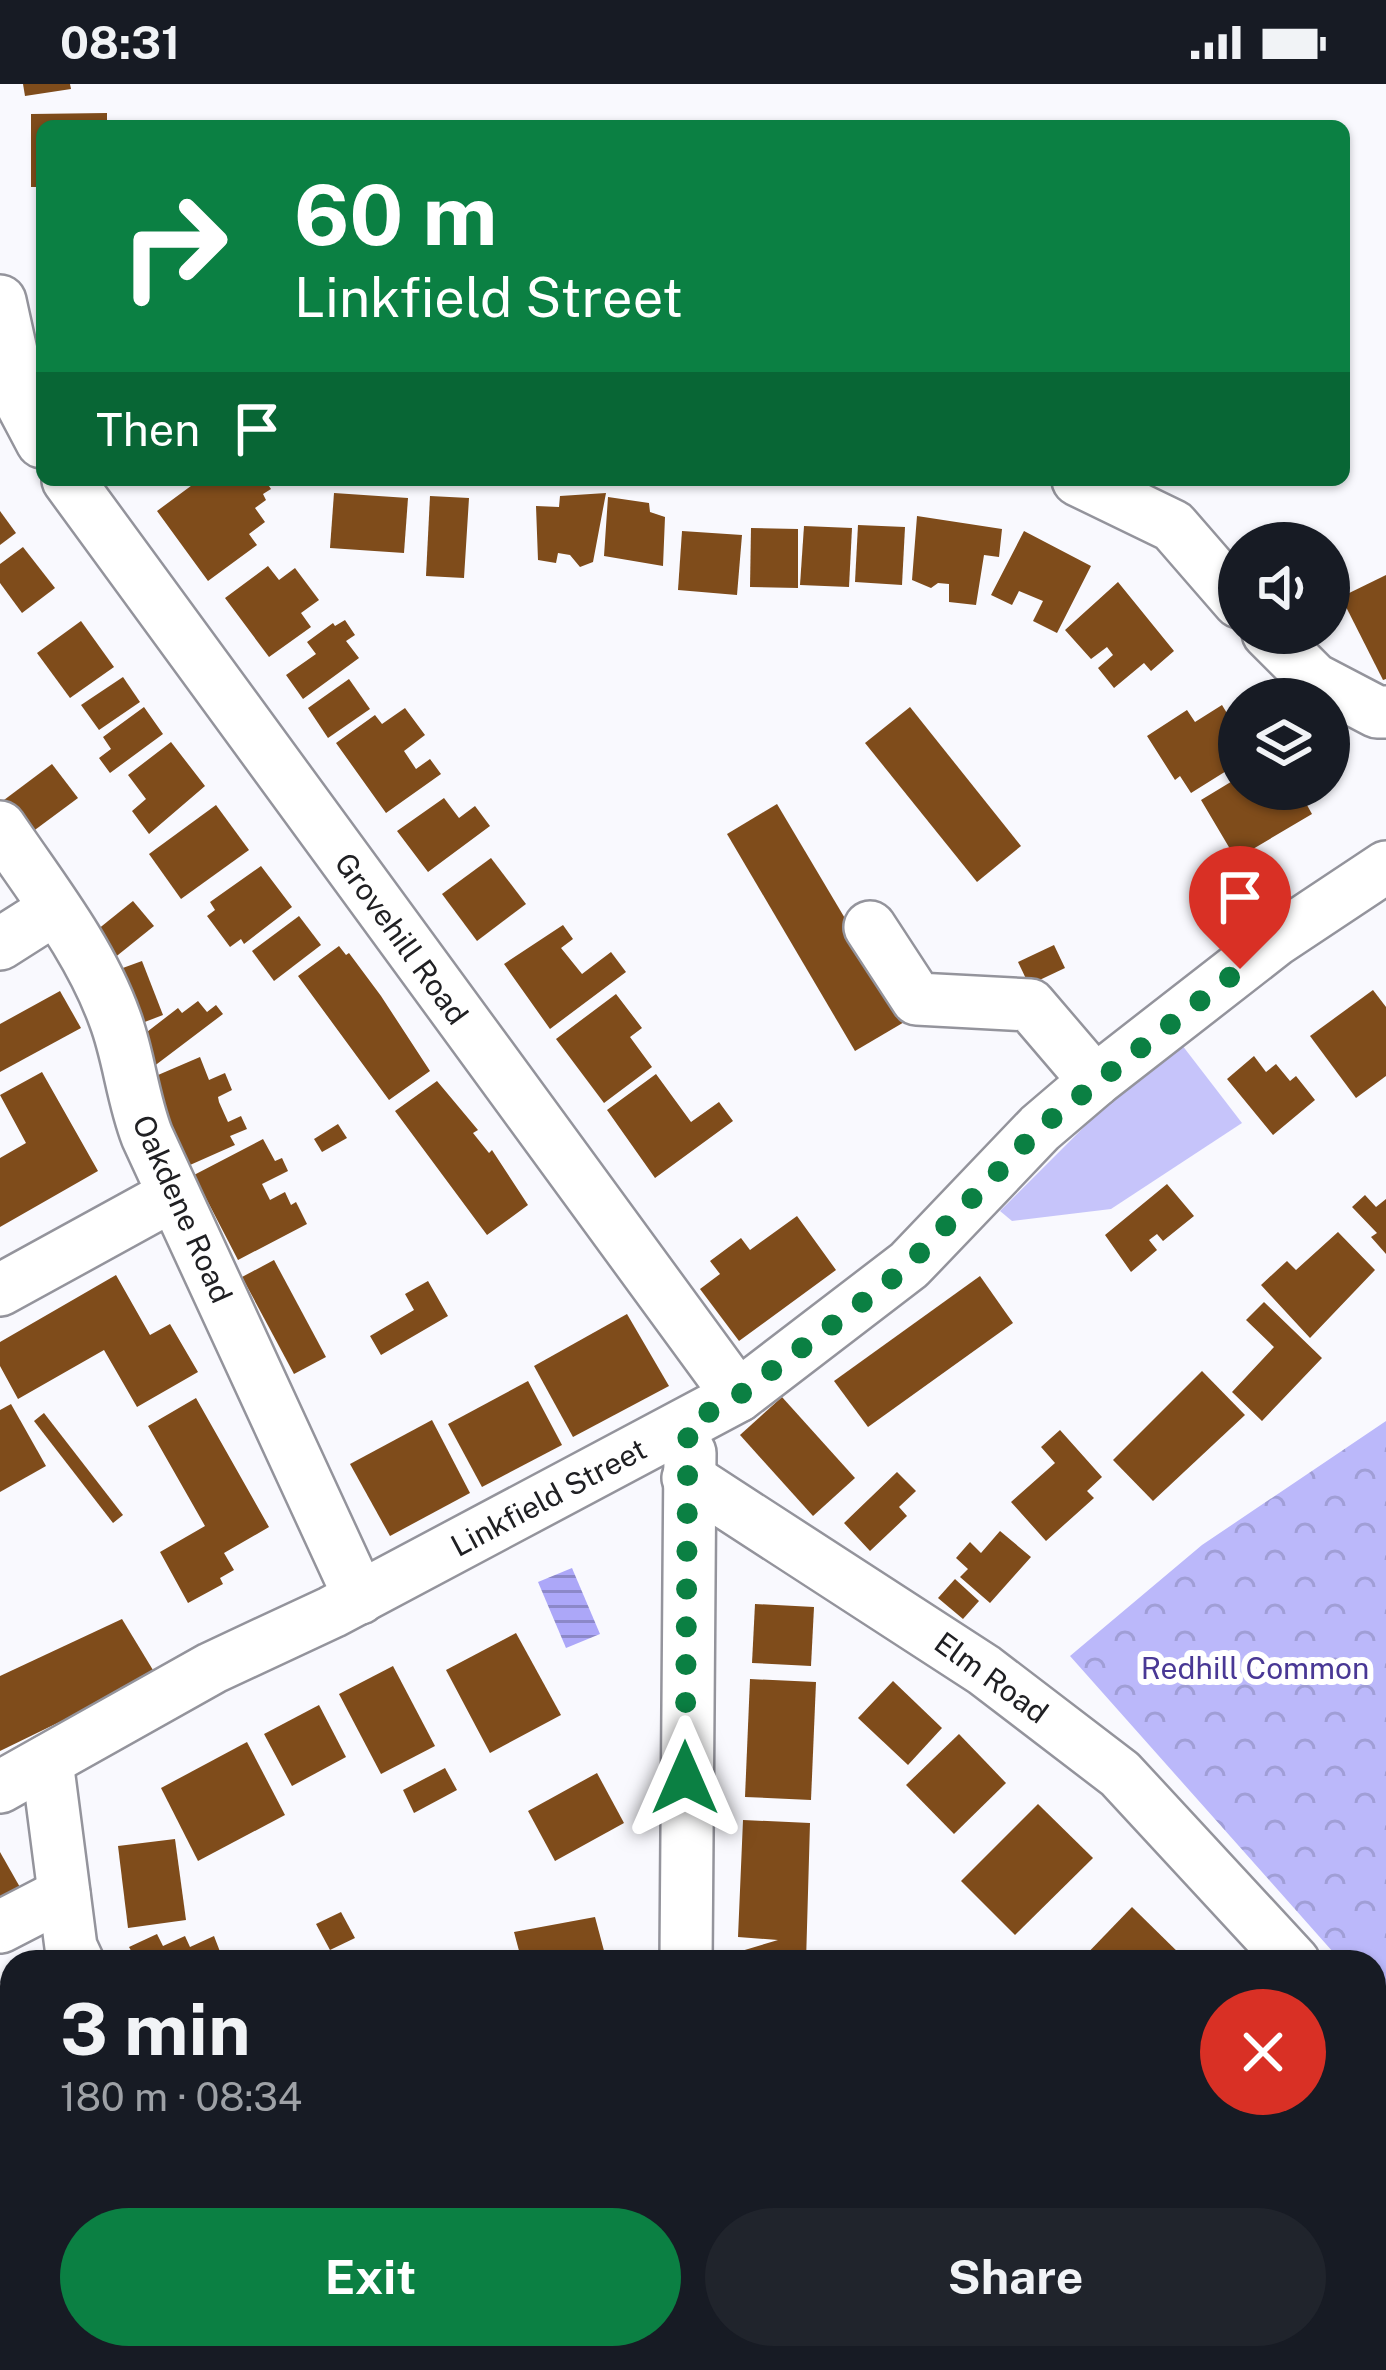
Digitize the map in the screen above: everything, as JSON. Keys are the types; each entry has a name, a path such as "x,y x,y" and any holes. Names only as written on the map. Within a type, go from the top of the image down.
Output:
{"street":[{"path":"0,301 27,415"},
{"name":"Grovehill Road","path":"72,486 738,1396"},
{"path":"1090,486 1173,526 1218,578"},
{"path":"1289,654 1314,679 1377,712 1386,712"},
{"name":"Oakdene Road","path":"0,827 30,896 91,965 112,1009 135,1106 360,1598"},
{"name":"Linkfield Street","path":"0,1786 212,1668 360,1598 738,1396 909,1264 1040,1128 1095,1081 1276,940 1386,867"},
{"path":"0,944 30,896"},
{"path":"870,927 917,999 1030,1005 1095,1081"},
{"path":"0,1290 173,1195"},
{"path":"686,1950 688,1424"},
{"name":"Elm Road","path":"688,1478 984,1670 1120,1774 1283,1950"},
{"path":"47,1761 72,1950"},
{"path":"0,1927 64,1894"}],"shaded area":[{"path":"1182,1045 1242,1123 1111,1209 1012,1221 1000,1211 1102,1109"},
{"path":"572,1568 600,1634 566,1648 538,1582"}],"green space":[{"name":"Redhill Common","path":"1386,1421 1386,1950 1331,1950 1070,1656 1202,1545"}],"building":[{"path":"23,84 70,84 71,89 25,96"},
{"path":"107,113 107,120 36,120 36,187 31,187 31,114"},
{"path":"191,486 271,489 255,508 265,522 249,534 257,545 208,581 157,511"},
{"path":"334,493 408,498 404,553 330,548"},
{"path":"606,493 593,562 580,567 570,555 558,553 556,563 538,560 536,506 559,507 560,496"},
{"path":"430,496 469,498 464,578 426,576"},
{"path":"608,497 649,503 650,512 665,517 663,566 604,556"},
{"path":"0,511 16,533 0,545"},
{"path":"917,516 1002,529 999,557 984,555 976,605 949,602 949,584 931,588 912,580"},
{"path":"858,525 905,527 902,585 855,582"},
{"path":"804,526 852,528 849,587 800,585"},
{"path":"751,528 798,529 798,588 750,587"},
{"path":"682,531 742,535 737,595 678,590"},
{"path":"1024,531 1091,566 1057,633 1033,621 1043,601 1019,591 1012,605 991,595"},
{"path":"23,547 55,588 22,613 0,583 0,564"},
{"path":"268,566 279,580 295,568 319,600 301,613 311,627 269,657 225,598"},
{"path":"1386,575 1386,679 1350,615 1350,593"},
{"path":"1118,582 1174,651 1151,671 1144,663 1114,688 1098,668 1113,655 1107,647 1091,659 1065,630"},
{"path":"345,620 355,635 346,641 359,658 303,699 286,675 316,654 307,642"},
{"path":"81,621 114,667 70,698 37,653"},
{"path":"123,677 140,702 99,730 81,705"},
{"path":"349,679 370,709 328,738 308,708"},
{"path":"144,707 163,734 110,773 99,758 111,749 103,737"},
{"path":"910,707 1021,846 977,882 865,743"},
{"path":"405,708 425,735 404,751 416,769 430,759 441,774 386,813 336,743 375,715 382,724"},
{"path":"1218,708 1218,776 1191,793 1180,776 1175,780 1147,736 1187,710 1195,722"},
{"path":"171,742 205,786 149,834 132,811 146,799 128,775"},
{"path":"52,764 78,798 24,838 0,803"},
{"path":"1218,790 1218,810 1310,810 1312,814 1236,859 1201,800"},
{"path":"444,798 459,818 475,806 490,826 428,872 397,831"},
{"path":"777,804 906,1021 855,1051 727,834"},
{"path":"216,805 249,850 181,899 149,854"},
{"path":"491,858 526,904 477,941 442,894"},
{"path":"261,866 292,907 244,944 241,939 230,947 207,916 215,910 210,902"},
{"path":"133,901 154,926 113,959 92,934"},
{"path":"299,916 321,945 274,981 252,951"},
{"path":"563,925 573,939 561,948 582,974 611,952 626,972 550,1029 504,964"},
{"path":"1054,945 1065,968 1029,985 1018,962"},
{"path":"339,946 381,996 430,1071 389,1100 298,976"},
{"path":"142,961 163,1015 129,1028 109,973"},
{"path":"1373,990 1386,1007 1386,1076 1356,1098 1310,1036"},
{"path":"60,991 81,1028 0,1072 0,1024"},
{"path":"616,994 642,1028 630,1037 652,1067 604,1103 556,1039"},
{"path":"198,1001 207,1012 216,1005 223,1014 153,1067 134,1042 178,1008 182,1013"},
{"path":"1254,1056 1266,1072 1276,1064 1290,1081 1296,1076 1315,1100 1273,1135 1227,1079"},
{"path":"200,1057 209,1080 225,1073 232,1090 218,1097 219,1102 228,1122 241,1116 247,1129 230,1136 235,1145 190,1165 151,1078"},
{"path":"42,1072 98,1171 0,1227 0,1158 26,1143 0,1095"},
{"path":"656,1074 691,1122 719,1102 733,1121 655,1178 607,1110"},
{"path":"437,1081 478,1130 473,1133 489,1153 492,1150 528,1205 487,1235 395,1111"},
{"path":"338,1124 347,1138 322,1152 314,1139"},
{"path":"263,1139 275,1161 282,1158 288,1171 262,1184 270,1200 285,1192 307,1224 238,1260 194,1175"},
{"path":"1167,1184 1194,1216 1163,1241 1157,1234 1149,1240 1157,1250 1131,1272 1105,1235"},
{"path":"1365,1195 1376,1207 1386,1199 1386,1254 1371,1237 1377,1233 1352,1207"},
{"path":"797,1216 836,1270 739,1341 700,1289 720,1274 710,1261 741,1238 750,1250"},
{"path":"1338,1232 1375,1270 1310,1338 1261,1285 1287,1261 1296,1270"},
{"path":"274,1260 326,1357 294,1374 242,1277"},
{"path":"116,1275 150,1335 170,1324 198,1372 137,1407 104,1350 18,1399 0,1366 0,1342"},
{"path":"980,1276 1013,1323 868,1427 834,1381"},
{"path":"428,1281 448,1316 381,1355 370,1336 414,1310 405,1294"},
{"path":"1264,1302 1322,1358 1262,1421 1232,1392 1274,1347 1246,1320"},
{"path":"627,1314 669,1386 573,1437 534,1366"},
{"path":"1202,1371 1245,1415 1153,1501 1113,1460"},
{"path":"528,1381 562,1445 482,1487 448,1424"},
{"path":"782,1397 855,1478 813,1516 740,1435"},
{"path":"196,1398 269,1527 224,1553 234,1570 220,1578 223,1584 188,1603 160,1552 205,1526 148,1426"},
{"path":"11,1404 46,1466 0,1492 0,1410"},
{"path":"44,1413 123,1515 113,1523 34,1421"},
{"path":"432,1420 470,1493 390,1536 350,1464"},
{"path":"1060,1430 1102,1477 1087,1491 1094,1498 1046,1541 1011,1502 1055,1463 1041,1447"},
{"path":"897,1472 916,1491 899,1507 907,1516 870,1551 844,1523"},
{"path":"1000,1531 1031,1557 990,1603 960,1577 968,1569 956,1558 970,1542 981,1553"},
{"path":"955,1579 979,1601 963,1619 938,1598"},
{"path":"755,1604 814,1607 811,1666 752,1663"},
{"path":"122,1619 156,1675 0,1751 0,1676"},
{"path":"516,1633 561,1715 490,1753 446,1670"},
{"path":"393,1666 435,1746 381,1774 339,1694"},
{"path":"750,1679 816,1682 811,1800 745,1797"},
{"path":"893,1681 942,1728 908,1765 858,1718"},
{"path":"319,1705 346,1757 292,1786 264,1734"},
{"path":"959,1734 1006,1783 954,1834 906,1785"},
{"path":"247,1742 285,1815 198,1861 161,1788"},
{"path":"445,1768 457,1790 414,1813 403,1790"},
{"path":"597,1773 624,1823 555,1861 528,1811"},
{"path":"1038,1804 1093,1858 1015,1935 961,1881"},
{"path":"743,1820 810,1823 806,1950 745,1950 778,1940 738,1937"},
{"path":"175,1839 186,1920 128,1928 118,1846"},
{"path":"0,1852 21,1889 0,1901"},
{"path":"1132,1907 1176,1950 1091,1950"},
{"path":"341,1912 355,1938 330,1950 316,1924"},
{"path":"595,1917 604,1950 519,1950 514,1932"},
{"path":"157,1934 163,1946 185,1936 190,1947 214,1936 219,1950 131,1950"}],"route":[{"path":"685,1778 688,1424 738,1396 885,1285 1040,1128 1240,969"}]}
